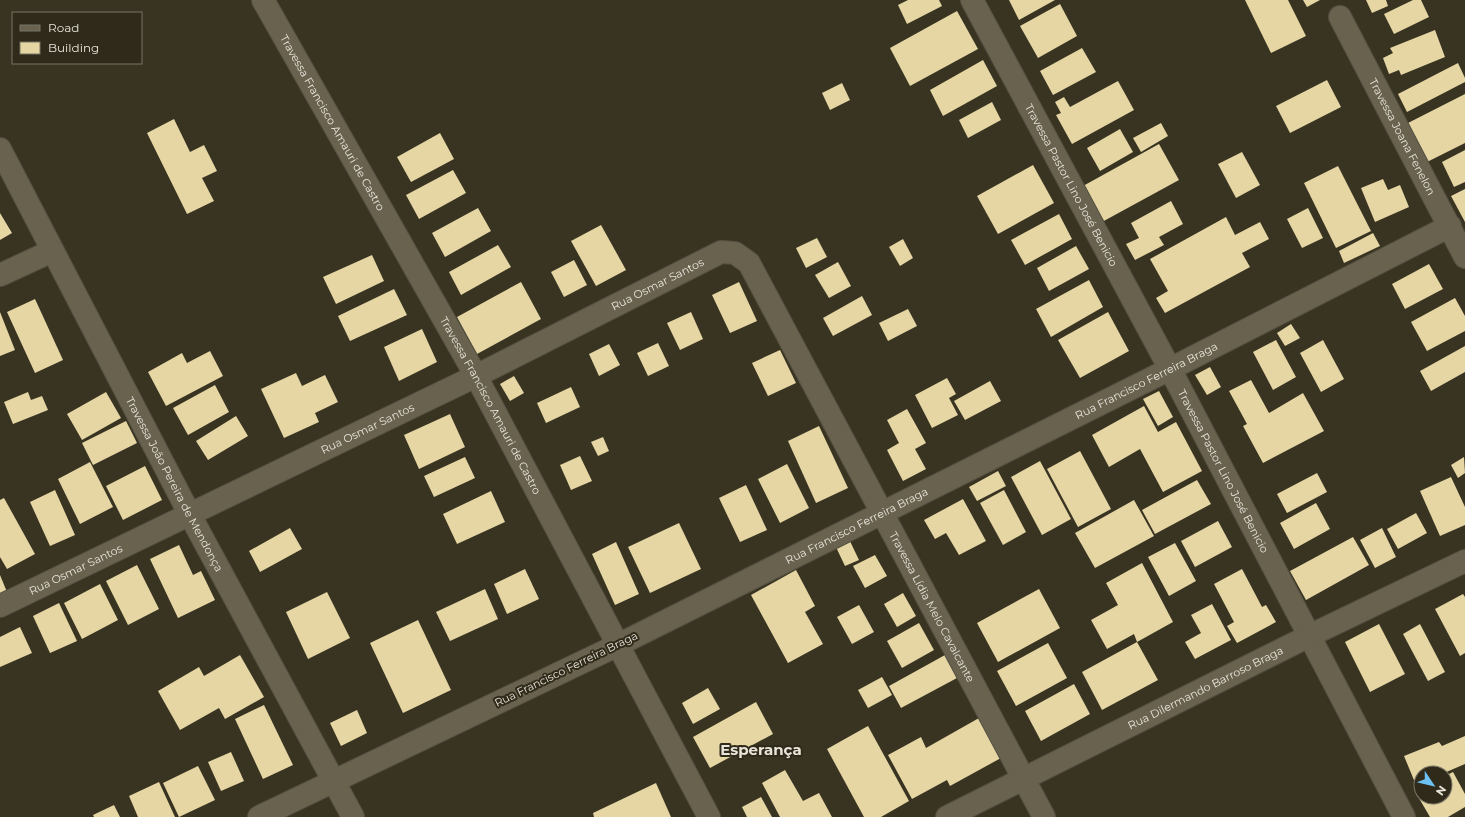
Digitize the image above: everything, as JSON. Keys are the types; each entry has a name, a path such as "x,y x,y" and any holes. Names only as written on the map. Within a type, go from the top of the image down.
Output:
{"street":[{"name":"Travessa Francisco Amauri de Castro","path":"263,0 476,376 709,817"},
{"name":"Travessa Pastor Lino José Benicio","path":"972,0 1170,369 1404,817"},
{"name":"Travessa Joana Fenelon","path":"1340,16 1465,257"},
{"name":"Travessa João Pereira de Mendonça","path":"0,149 190,515 353,817"},
{"name":"Rua Francisco Ferreira Braga","path":"259,817 618,645 1170,369 1450,226"},
{"path":"0,275 52,251"},
{"name":"Rua Osmar Santos","path":"0,606 476,376 721,252 735,254"},
{"name":"Travessa Lídia Melo Cavalcante","path":"735,254 749,263 1044,817"},
{"name":"Rua Dilermando Barroso Braga","path":"947,817 1309,636 1465,561"}],"building":[{"path":"908,0 939,0 942,6 907,24 898,5"},
{"path":"1009,0 1055,0 1019,20"},
{"path":"1245,0 1288,0 1306,36 1271,53"},
{"path":"1303,0 1320,0 1307,7"},
{"path":"1366,0 1386,0 1388,6 1372,13"},
{"path":"1413,0 1421,0 1429,17 1394,34 1384,14"},
{"path":"1060,4 1077,36 1038,58 1020,26"},
{"path":"957,11 978,49 910,86 890,48"},
{"path":"1435,30 1445,57 1401,75 1399,70 1389,74 1383,58 1393,53 1390,48"},
{"path":"1082,48 1096,72 1053,95 1040,71"},
{"path":"983,60 997,86 943,116 930,90"},
{"path":"1458,63 1465,78 1465,82 1407,112 1398,94"},
{"path":"1327,80 1341,107 1290,133 1276,106"},
{"path":"1118,81 1134,110 1072,144 1056,115 1061,113 1055,102 1064,97 1070,107"},
{"path":"842,83 850,100 830,110 822,93"},
{"path":"1465,94 1465,143 1427,162 1408,123"},
{"path":"992,102 1001,120 968,138 959,120"},
{"path":"174,119 190,152 204,145 217,171 202,178 214,201 187,214 147,133"},
{"path":"1161,123 1168,136 1141,152 1133,138"},
{"path":"1120,129 1133,152 1100,171 1087,148"},
{"path":"440,133 454,159 411,182 397,157"},
{"path":"1159,144 1179,180 1102,222 1083,186"},
{"path":"1465,150 1465,182 1454,187 1442,162"},
{"path":"1242,152 1260,185 1236,198 1218,164"},
{"path":"1033,165 1054,203 998,234 977,196"},
{"path":"1338,166 1371,231 1336,248 1304,183"},
{"path":"453,170 466,193 419,219 406,195"},
{"path":"1383,179 1388,190 1400,185 1409,207 1375,222 1361,188"},
{"path":"1465,189 1465,222 1451,196"},
{"path":"1171,201 1183,224 1159,237 1164,245 1135,260 1126,244 1139,238 1131,223"},
{"path":"478,208 491,231 445,257 432,233"},
{"path":"1308,208 1323,238 1302,248 1287,219"},
{"path":"0,213 12,233 0,240"},
{"path":"1059,214 1072,239 1025,265 1011,240"},
{"path":"1226,217 1235,235 1260,222 1269,239 1242,253 1250,267 1165,313 1156,298 1168,291 1150,259"},
{"path":"601,225 626,270 596,286 571,241"},
{"path":"1373,233 1380,246 1344,263 1339,251"},
{"path":"817,238 827,257 806,268 796,248"},
{"path":"903,239 913,258 900,266 889,247"},
{"path":"498,245 511,267 461,295 449,272"},
{"path":"1076,246 1089,269 1049,291 1037,268"},
{"path":"372,255 384,281 336,304 323,277"},
{"path":"574,260 587,285 564,297 551,272"},
{"path":"838,262 851,286 829,298 815,275"},
{"path":"1429,264 1443,289 1405,309 1392,284"},
{"path":"1089,280 1103,307 1051,337 1036,309"},
{"path":"521,282 541,319 477,354 457,317"},
{"path":"739,282 757,321 730,333 712,295"},
{"path":"394,289 407,315 350,341 338,316"},
{"path":"862,296 872,315 833,336 823,318"},
{"path":"1455,298 1465,316 1465,331 1427,351 1411,322"},
{"path":"35,299 63,360 35,373 7,312"},
{"path":"908,309 917,326 888,341 879,323"},
{"path":"0,312 15,350 0,356"},
{"path":"691,312 703,339 680,350 667,323"},
{"path":"1108,312 1129,351 1080,378 1058,340"},
{"path":"1291,324 1300,338 1285,346 1277,333"},
{"path":"422,329 437,362 399,381 384,347"},
{"path":"1276,340 1296,377 1273,390 1253,352"},
{"path":"1323,340 1344,379 1321,392 1300,353"},
{"path":"658,343 669,366 648,376 637,353"},
{"path":"609,344 620,365 599,376 589,354"},
{"path":"1465,346 1465,372 1431,391 1420,371"},
{"path":"780,350 796,383 768,396 752,363"},
{"path":"210,351 223,376 166,406 148,372 182,353 187,363"},
{"path":"1210,367 1221,387 1207,395 1195,375"},
{"path":"296,373 302,386 325,375 338,402 315,413 319,422 284,438 261,389"},
{"path":"514,376 524,393 510,401 500,384"},
{"path":"947,378 956,394 949,398 958,415 932,428 915,395"},
{"path":"1251,380 1269,413 1303,393 1324,431 1263,463 1243,426 1247,424 1229,391"},
{"path":"990,381 1001,401 965,420 954,401"},
{"path":"215,385 229,412 188,435 173,408"},
{"path":"571,387 580,407 546,423 537,403"},
{"path":"1159,391 1173,417 1158,426 1143,399"},
{"path":"28,392 31,400 42,396 48,410 13,424 4,402"},
{"path":"106,392 121,418 82,440 67,414"},
{"path":"1144,406 1158,432 1176,422 1202,471 1163,492 1140,449 1109,467 1092,435"},
{"path":"907,409 926,443 915,449 926,469 903,481 887,450 899,443 887,420"},
{"path":"450,414 465,447 419,469 404,435"},
{"path":"236,416 248,436 208,460 196,441"},
{"path":"126,421 137,443 93,465 82,443"},
{"path":"819,426 848,488 816,503 788,441"},
{"path":"603,437 609,451 598,456 591,442"},
{"path":"1080,451 1111,509 1078,527 1047,469"},
{"path":"580,456 592,481 571,490 560,465"},
{"path":"465,457 475,478 434,497 424,476"},
{"path":"1464,457 1465,473 1458,478 1451,465"},
{"path":"1040,461 1071,519 1042,535 1011,477"},
{"path":"90,462 113,507 80,524 58,479"},
{"path":"787,464 809,508 780,523 758,479"},
{"path":"145,466 162,500 123,520 106,486"},
{"path":"998,471 1006,486 977,501 969,487"},
{"path":"1317,473 1327,492 1287,513 1277,494"},
{"path":"1451,477 1465,507 1465,525 1440,536 1420,491"},
{"path":"1197,480 1211,504 1155,534 1142,510"},
{"path":"746,485 767,530 740,542 719,498"},
{"path":"55,490 75,535 50,546 30,502"},
{"path":"1004,490 1026,532 1003,545 980,503"},
{"path":"491,491 505,522 457,544 443,514"},
{"path":"4,498 35,554 7,569 0,557 0,500"},
{"path":"963,499 986,541 959,555 946,533 935,539 924,520"},
{"path":"1134,500 1154,536 1095,568 1075,533"},
{"path":"1316,503 1330,529 1294,549 1280,523"},
{"path":"1416,513 1427,533 1398,549 1387,529"},
{"path":"1218,521 1232,547 1195,567 1181,541"},
{"path":"679,523 701,569 650,593 628,547"},
{"path":"290,528 302,549 260,572 249,551"},
{"path":"1382,528 1396,557 1375,568 1360,540"},
{"path":"848,537 859,560 845,566 834,543"},
{"path":"1353,537 1369,565 1306,600 1290,571"},
{"path":"616,542 639,594 615,605 592,554"},
{"path":"1175,543 1196,581 1169,596 1148,557"},
{"path":"179,545 193,575 201,571 215,600 178,618 150,559"},
{"path":"875,555 887,576 865,588 853,566"},
{"path":"1142,563 1173,622 1137,642 1134,634 1107,649 1091,620 1118,605 1106,583"},
{"path":"137,565 159,609 128,625 106,581"},
{"path":"525,569 539,599 507,614 494,584"},
{"path":"1242,569 1262,607 1266,605 1276,622 1237,643 1227,626 1234,622 1214,584"},
{"path":"796,570 815,606 805,612 823,644 788,663 751,595"},
{"path":"0,575 7,592 0,594"},
{"path":"100,584 118,620 82,639 64,603"},
{"path":"485,589 498,619 450,641 436,612"},
{"path":"1039,589 1060,628 998,662 977,623"},
{"path":"327,592 350,638 308,659 286,612"},
{"path":"903,593 916,616 897,627 884,604"},
{"path":"1463,594 1465,597 1465,653 1460,656 1435,609"},
{"path":"59,603 77,641 50,653 33,616"},
{"path":"1212,604 1231,640 1195,659 1185,642 1201,633 1191,615"},
{"path":"859,605 874,632 852,644 837,617"},
{"path":"418,620 451,690 403,713 370,643"},
{"path":"919,623 934,650 902,668 887,641"},
{"path":"1379,624 1405,674 1370,692 1345,642"},
{"path":"1420,624 1445,672 1428,681 1403,634"},
{"path":"20,627 32,653 0,667 0,637"},
{"path":"1137,642 1158,680 1102,710 1082,672"},
{"path":"1048,643 1067,678 1016,706 997,671"},
{"path":"240,655 264,697 225,719 219,708 180,730 158,691 199,667 204,676"},
{"path":"945,655 957,678 901,708 889,686"},
{"path":"882,677 892,695 868,708 858,690"},
{"path":"1074,684 1090,714 1041,741 1025,711"},
{"path":"708,688 720,709 693,724 682,703"},
{"path":"756,702 773,734 710,768 693,737"},
{"path":"264,705 293,765 263,779 235,719"},
{"path":"357,710 367,733 341,746 330,723"},
{"path":"979,718 1001,758 950,786 947,780 912,799 888,755 921,737 926,748"},
{"path":"868,726 909,801 881,817 864,817 827,749"},
{"path":"1465,736 1465,764 1453,769 1453,765 1413,765 1413,778 1404,756 1439,742 1442,746"},
{"path":"231,752 244,781 221,791 208,762"},
{"path":"198,766 215,800 179,817 163,783"},
{"path":"785,770 803,801 819,793 832,817 780,817 762,783"},
{"path":"1453,772 1465,794 1465,807 1448,817 1430,817 1423,805 1453,805"},
{"path":"159,782 175,817 138,817 129,796"},
{"path":"656,783 671,817 594,817 593,813"},
{"path":"761,797 772,817 747,817 742,807"},
{"path":"114,805 120,817 94,817 93,815"}],"district":[{"name":"Esperança","path":"761,750"}]}
